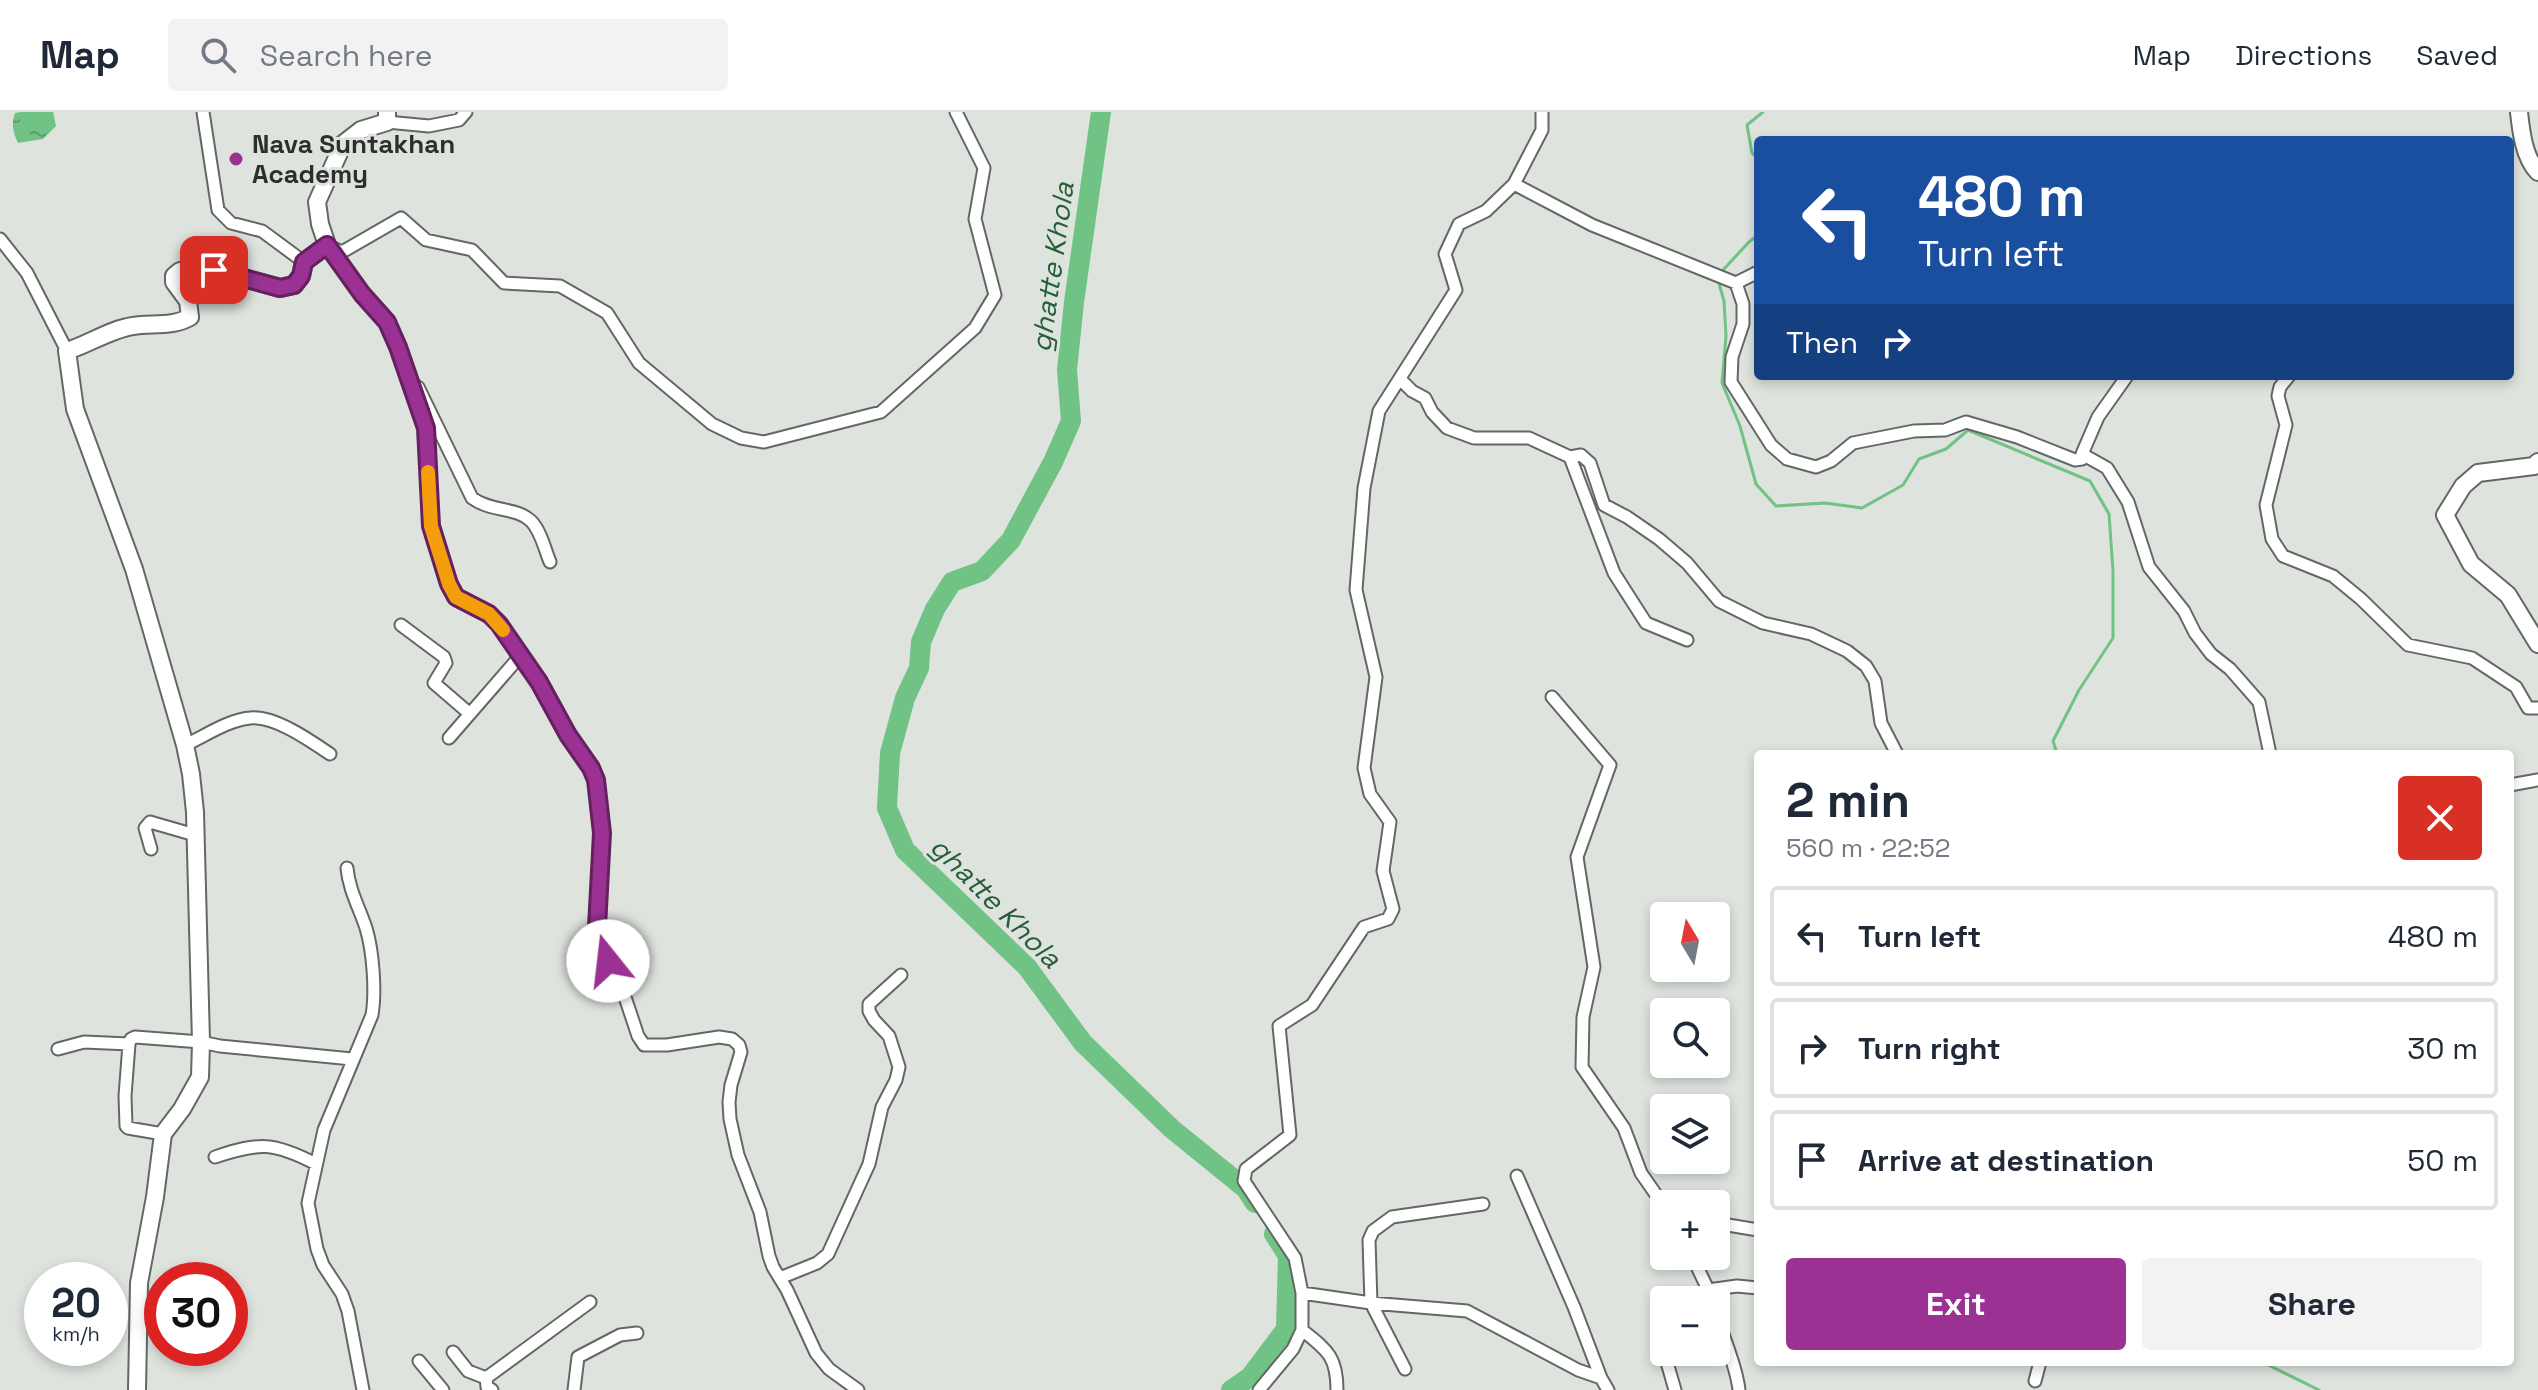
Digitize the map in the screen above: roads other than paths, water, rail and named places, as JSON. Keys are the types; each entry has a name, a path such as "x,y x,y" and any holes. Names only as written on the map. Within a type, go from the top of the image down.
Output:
{"street":[{"path":"203,112 218,210 231,223 262,231 304,262"},
{"path":"466,112 459,120 429,126 387,117 361,130 343,144 317,202 320,224 327,245 362,294 387,322 426,428 431,526 449,584 456,597 489,614 521,655 596,780 602,833 597,927 601,949 622,988 640,1041 644,1045 654,1046 719,1037 732,1039 739,1045 741,1052 729,1102 733,1140 760,1212 769,1256 816,1353 829,1369 858,1390"},
{"path":"327,245 342,252 401,218 426,240 472,250 504,283 560,286 607,313 639,363 712,424 741,438 764,442 881,412 975,328 995,295 975,219 984,168 956,112"},
{"path":"1259,1390 1282,1365 1302,1330 1302,1293 1295,1258 1244,1181 1246,1169 1290,1135 1279,1026 1312,1005 1364,927 1388,919 1393,909 1383,871 1390,822 1370,794 1364,768 1376,677 1356,590 1364,488 1379,411 1456,290 1445,254 1459,224 1486,211 1514,184 1542,130 1542,112"},
{"path":"2519,112 2521,133 2533,168 2538,172"},
{"path":"1514,184 1592,225 1736,283 1754,274"},
{"path":"0,239 27,273 67,351 75,409 134,569 191,774 200,1077 163,1134 139,1283 137,1390"},
{"path":"67,351 131,326 181,322 190,317 188,301 174,282 174,276 180,271 214,270 280,288 294,285 301,276 304,262 327,245"},
{"path":"1736,283 1743,304 1743,324 1732,357 1731,382 1771,445 1787,459 1816,467 1831,461 1853,443 1914,431 1945,430 1966,422 2017,437 2075,460 2082,459 2098,417 2124,380"},
{"path":"405,370 418,388 472,498 483,506 518,512 532,522 550,562"},
{"path":"1400,379 1425,398 1432,412 1447,428 1474,438 1529,438 1570,457 1581,455 1590,463 1604,505 1659,539 1687,563 1719,601 1763,623 1811,634 1847,651 1866,666 1875,681 1881,723 1895,750"},
{"path":"2286,380 2278,396 2286,425 2266,505 2272,539 2283,556 2333,576 2408,645 2472,658 2516,687 2528,708 2538,708"},
{"path":"2082,454 2107,468 2128,502 2149,567 2184,611 2211,654 2230,669 2259,702 2269,750"},
{"path":"1570,457 1614,573 1646,623 1687,640"},
{"path":"2538,462 2534,466 2478,473 2463,486 2445,515 2471,564 2508,595 2538,644"},
{"path":"401,625 444,657 446,663 434,683 470,714"},
{"path":"449,738 521,655"},
{"path":"1552,697 1610,765 1577,857 1594,967 1583,1017 1582,1067 1624,1128 1641,1173 1653,1190"},
{"path":"185,745 230,724 257,718 302,735 330,754"},
{"path":"2514,784 2538,780"},
{"path":"151,849 145,828 150,822 195,835"},
{"path":"347,868 355,902 366,928 374,996 372,1015 324,1130 308,1203 317,1249 348,1311 363,1390"},
{"path":"780,1278 817,1263 828,1254 869,1164 882,1107 899,1067 889,1036 874,1020 869,1004 901,975"},
{"path":"163,1134 126,1126 129,1044 135,1037 352,1059"},
{"path":"58,1049 84,1042 129,1044"},
{"path":"215,1157 244,1147 266,1146 288,1149 316,1164"},
{"path":"1517,1176 1608,1390"},
{"path":"1405,1369 1371,1303 1369,1240 1373,1231 1392,1217 1483,1204"},
{"path":"1730,1225 1754,1229"},
{"path":"1730,1289 1737,1286 1754,1288"},
{"path":"1302,1293 1371,1303 1467,1311 1578,1370 1601,1378"},
{"path":"453,1352 468,1371 487,1386 590,1302"},
{"path":"1302,1330 1331,1356 1337,1370 1337,1390"},
{"path":"574,1390 578,1357 620,1335 637,1333"},
{"path":"1730,1354 1739,1390"},
{"path":"419,1361 443,1390"},
{"path":"1668,1366 1675,1390"},
{"path":"2035,1381 2039,1366"}],"water":[{"path":"53,112 56,126 43,139 18,143 13,121 15,113"}],"waterway":[{"name":"ghatte Khola","path":"1101,112 1067,370 1071,421 1011,540 982,571 952,582 935,609 921,642 919,668 905,698 890,753 887,808 905,850 1027,967 1083,1043 1172,1129 1246,1189 1255,1203"},
{"path":"1754,155 1747,125 1763,112"},
{"path":"1726,274 1723,270 1754,238"},
{"path":"1718,280 1724,301 1726,336 1722,383 1740,426 1756,484 1776,506 1825,503 1862,508 1903,485 1919,459 1946,449 1968,430 2090,481 2109,514 2113,638 2079,690 2053,741 2056,750"},
{"name":"ghatte Khola","path":"1231,1390 1250,1377 1286,1329 1288,1256 1274,1234"},
{"path":"2270,1366 2319,1390"}],"place":[{"name":"Nava Suntakhan Academy","path":"236,159"}]}
